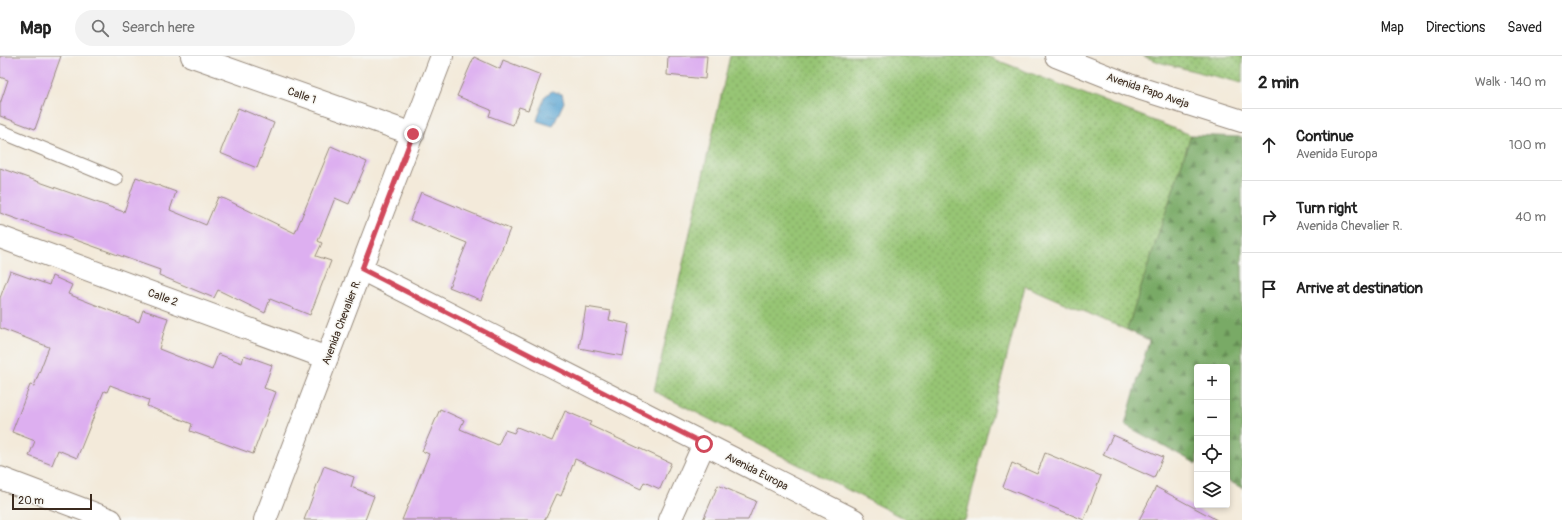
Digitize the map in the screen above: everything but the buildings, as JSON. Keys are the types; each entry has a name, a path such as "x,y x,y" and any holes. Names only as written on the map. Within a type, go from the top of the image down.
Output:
{"street":[{"name":"Calle 1","path":"192,56 413,134"},
{"name":"Avenida Chevalier R.","path":"266,520 442,56"},
{"name":"Avenida Papo Aveja","path":"1056,56 1129,85 1242,121"},
{"name":"Calle 2","path":"0,237 327,358"},
{"name":"Avenida Europa","path":"362,269 854,520"},
{"path":"670,520 704,444"},
{"path":"0,478 111,520"}],"lane":[{"path":"0,131 116,179"}],"green space":[{"path":"730,56 986,56 1191,135 1127,330 1025,286 965,520 907,520 654,391"},
{"path":"1143,56 1242,56 1242,83 1162,63"},
{"path":"1191,135 1242,137 1242,488 1230,482 1230,364 1194,364 1194,462 1125,425 1149,340 1127,330"}],"water":[{"path":"552,91 562,94 564,102 553,126 537,121 544,97"}],"route":[{"path":"413,134 362,269 704,444"}]}
